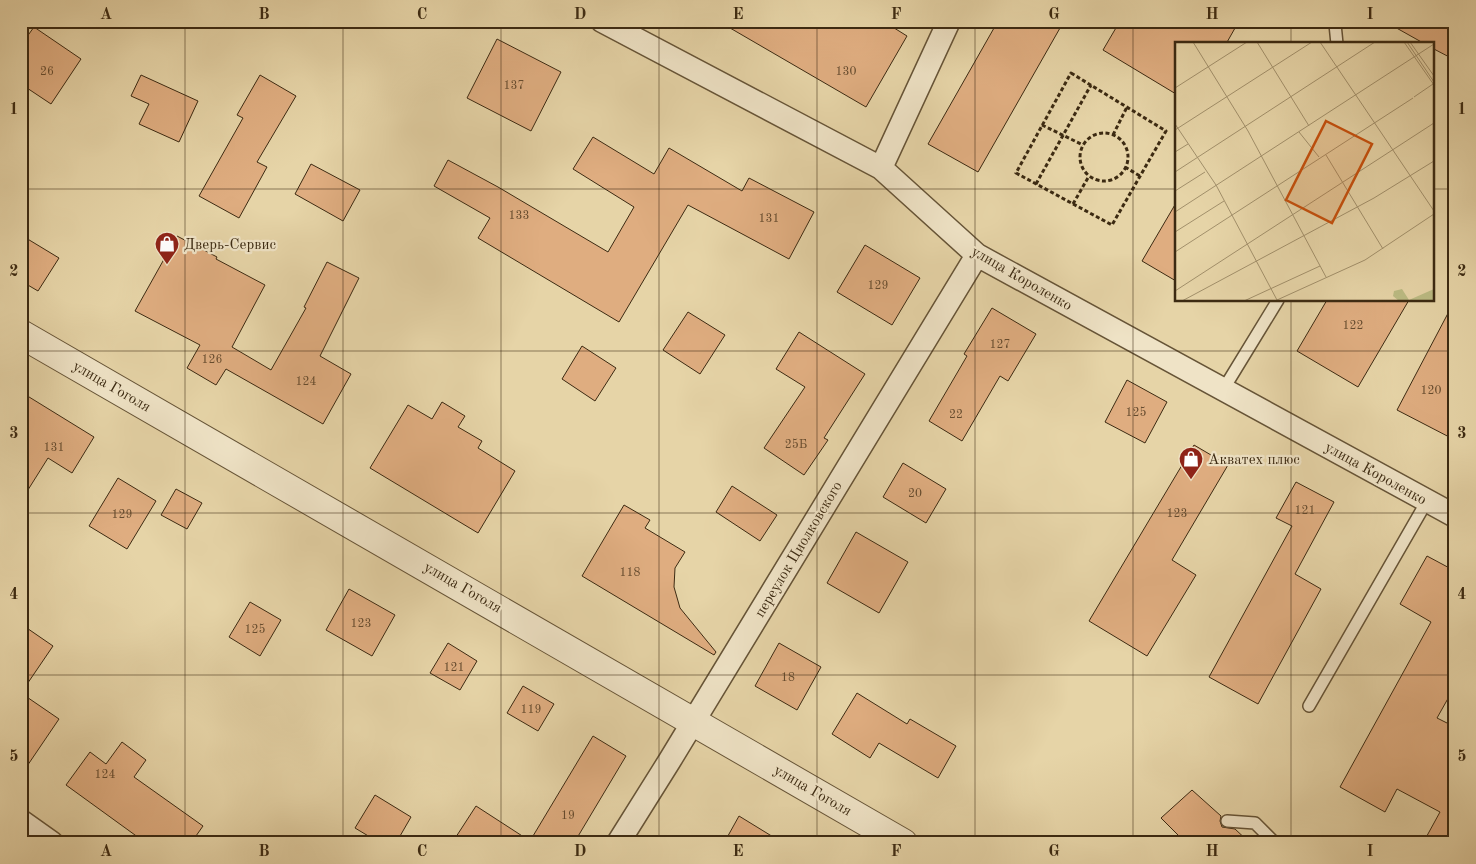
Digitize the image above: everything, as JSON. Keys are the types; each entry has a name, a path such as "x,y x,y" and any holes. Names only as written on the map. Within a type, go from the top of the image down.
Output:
{"street":[{"name":"улица Короленко","path":"602,21 881,168 977,255 1455,516"},
{"path":"881,168 949,21"},
{"name":"переулок Циолковского","path":"618,843 977,255"},
{"name":"улица Гоголя","path":"21,334 694,720 903,843"},
{"path":"21,821 52,843"}],"lane":[{"path":"1336,21 1337,42"},
{"path":"1222,390 1277,301"},
{"path":"1309,706 1427,501"},
{"path":"1227,821 1255,823 1275,843"}],"path":[{"path":"1071,73 1091,85 1166,131 1112,225 1016,173 1071,73"},
{"path":"1036,184 1091,85"},
{"path":"1113,135 1127,107"},
{"path":"1042,125 1083,145"},
{"path":"1100,134 1113,135 1125,147 1127,155 1125,167 1112,180 1104,181 1089,176 1080,163 1083,145 1092,136 1100,134"},
{"path":"1125,167 1140,176"},
{"path":"1073,204 1089,176"}],"building":[{"path":"718,21 883,21 907,36 866,107"},
{"path":"998,21 1064,21 978,172 928,144"},
{"path":"1120,21 1239,21 1227,42 1175,42 1175,93 1103,50"},
{"path":"1384,21 1455,21 1455,60 1434,49 1434,42 1421,42"},
{"path":"34,27 81,59 51,104 21,84 21,45"},
{"path":"497,39 561,72 531,131 467,98"},
{"path":"141,75 198,101 179,142 139,124 149,104 131,96"},
{"path":"260,75 296,96 257,162 267,167 239,218 199,196 243,118 237,115"},
{"path":"593,137 654,174 669,148 742,191 749,178 814,212 789,259 688,205 619,322 478,238 490,218 434,186 448,160 498,187 608,252 634,207 573,169"},
{"path":"311,164 360,190 343,221 295,194"},
{"path":"1175,205 1175,280 1142,261"},
{"path":"21,235 59,258 38,291 21,281"},
{"path":"177,236 265,285 232,347 271,370 306,308 304,307 327,262 359,278 320,356 351,374 323,424 226,369 216,385 187,368 200,345 135,311"},
{"path":"865,245 920,278 892,325 837,292"},
{"path":"1455,300 1455,440 1397,410"},
{"path":"1326,301 1408,301 1358,387 1297,351"},
{"path":"992,308 1036,334 1008,381 1000,376 962,441 929,421 967,356 964,354"},
{"path":"688,312 725,335 700,374 663,350"},
{"path":"799,332 865,374 824,438 828,440 804,475 764,448 805,387 776,369"},
{"path":"582,346 616,368 595,401 562,379"},
{"path":"1127,380 1167,402 1145,443 1105,422"},
{"path":"21,392 94,437 72,473 48,458 21,501"},
{"path":"442,402 465,416 458,427 482,441 478,448 515,471 478,533 370,468 408,405 432,419"},
{"path":"1194,445 1228,465 1172,560 1196,575 1147,656 1089,621"},
{"path":"903,463 946,489 926,523 883,497"},
{"path":"118,478 156,501 127,549 89,526"},
{"path":"1296,482 1334,502 1295,574 1321,589 1258,704 1209,677 1292,526 1276,518"},
{"path":"732,486 777,515 760,541 716,512"},
{"path":"176,489 202,503 187,529 161,515"},
{"path":"624,505 650,520 645,528 685,552 675,568 674,587 680,608 716,652 714,655 582,576"},
{"path":"856,532 908,562 879,613 827,583"},
{"path":"1427,556 1455,571 1455,686 1437,718 1455,727 1455,843 1423,843 1440,812 1397,789 1385,812 1340,787 1431,622 1400,604"},
{"path":"349,589 395,615 372,656 326,630"},
{"path":"250,602 281,620 260,656 229,637"},
{"path":"21,624 53,646 21,693"},
{"path":"448,643 477,661 460,690 430,673"},
{"path":"779,643 821,667 797,710 755,686"},
{"path":"523,686 554,704 538,731 507,713"},
{"path":"21,693 59,719 21,775"},
{"path":"857,693 907,724 910,719 956,746 938,778 879,743 870,758 832,734"},
{"path":"593,736 626,756 574,843 452,843 476,806 530,841"},
{"path":"122,742 146,760 134,777 203,826 191,843 146,843 66,785 90,752 106,764"},
{"path":"1192,790 1221,816 1222,827 1235,829 1250,843 1186,843 1161,818"},
{"path":"375,795 411,817 396,843 380,843 355,828"},
{"path":"739,816 783,843 724,843"}],"place":[{"name":"Дверь-Сервис","path":"167,265"},
{"name":"Акватех плюс","path":"1191,480"}]}
